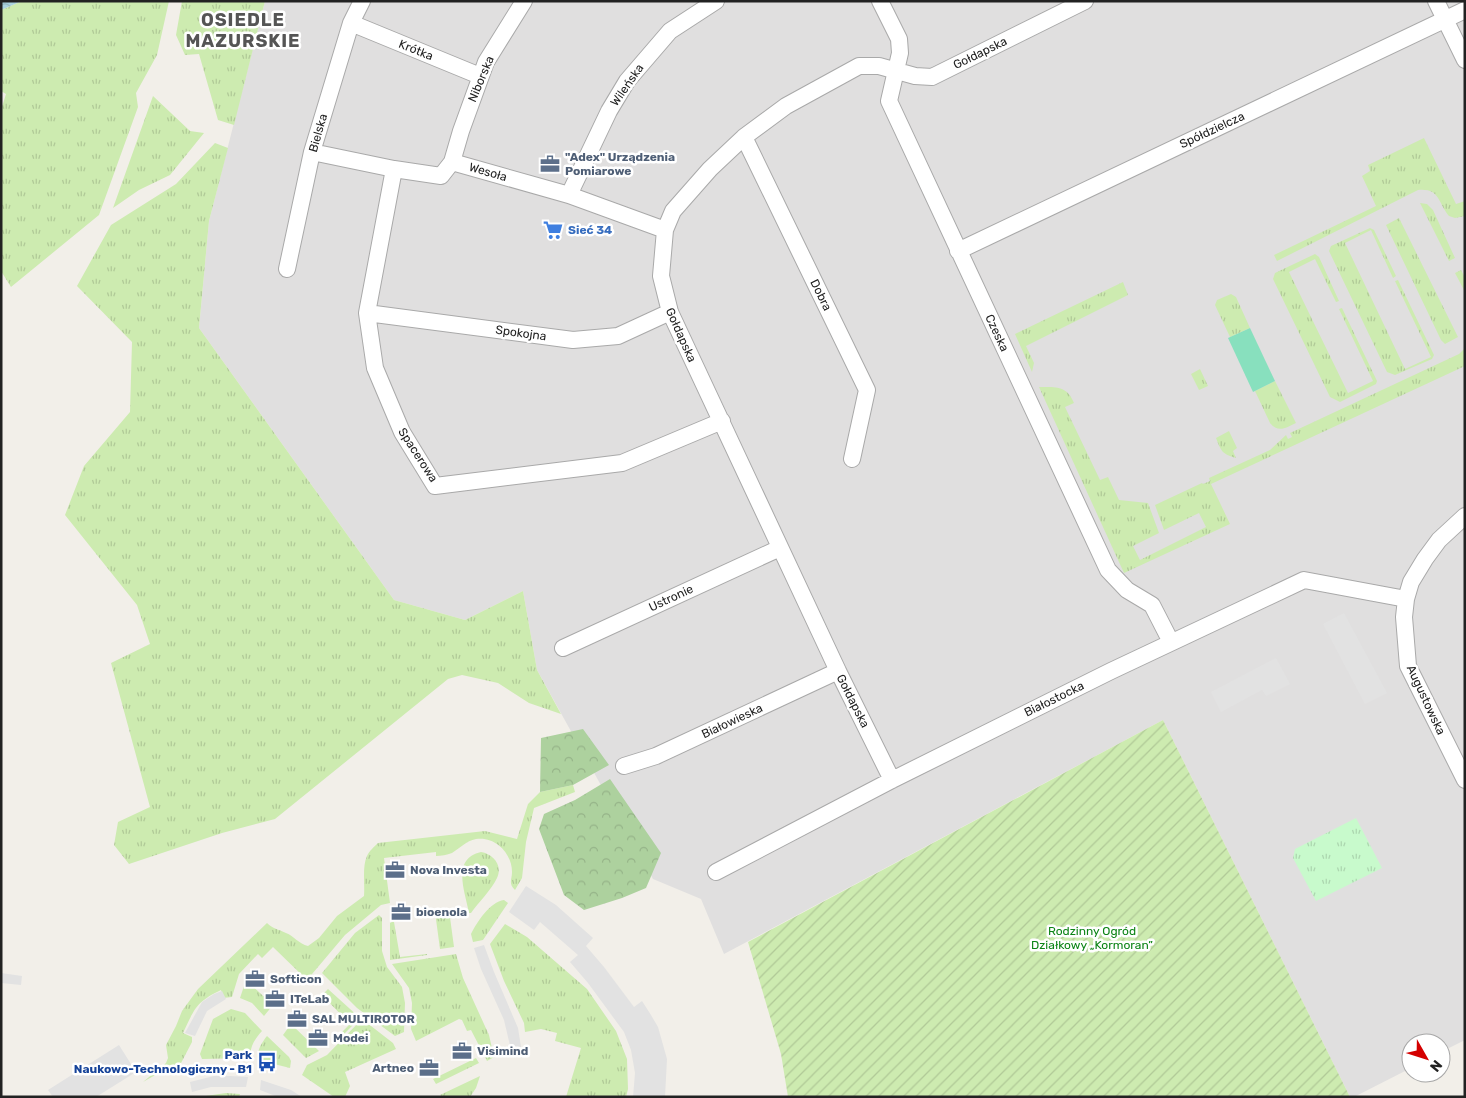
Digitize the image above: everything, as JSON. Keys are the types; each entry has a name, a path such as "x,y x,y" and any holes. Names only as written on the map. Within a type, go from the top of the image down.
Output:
{"street":[{"name":"Bielska","path":"287,269 312,152 351,23 362,1"},
{"name":"Niborska","path":"452,162 486,62 524,1"},
{"name":"Wileńska","path":"569,195 609,111 627,81 670,31 716,1"},
{"name":"Czeska","path":"880,1 899,39 900,53 897,72 889,101 1108,570 1128,590 1152,605 1171,642"},
{"path":"1436,1 1465,60"},
{"name":"Gołdapska","path":"892,780 838,671 670,312 661,276 665,230 673,211 710,168 744,137 786,106 860,66 879,66 915,76 932,77 1077,3"},
{"name":"Spółdzielcza","path":"958,251 1465,10"},
{"name":"Krótka","path":"351,23 480,76"},
{"name":"Dobra","path":"744,137 867,390 852,459"},
{"name":"Wesoła","path":"312,152 394,169 441,176 452,162 569,195 665,230"},
{"name":"Spacerowa","path":"394,169 367,313 375,368 402,432 435,486 622,463 722,421"},
{"name":"Spokojna","path":"367,313 573,340 618,336 670,312"},
{"name":"Augustowska","path":"1465,516 1439,540 1411,582 1406,599 1404,617 1408,666 1465,780"},
{"name":"Ustronie","path":"563,648 780,548"},
{"name":"Białostocka","path":"716,872 892,780 1171,642 1304,580 1406,599"},
{"name":"Białowieska","path":"624,766 656,756 838,671"}],"shaded area":[{"path":"265,1 1465,1 1465,1040 1451,1047 1451,1033 1401,1033 1401,1073 1354,1097 1350,1097 1163,720 724,954 701,899 653,879 537,670 523,591 465,620 394,600 199,328 209,221"},
{"path":"1344,613 1387,693 1365,704 1323,624"},
{"path":"1276,658 1290,684 1266,696 1262,690 1221,712 1211,692"},
{"path":"526,886 556,905 593,938 586,946 634,1007 642,1001 658,1027 667,1059 665,1097 633,1097 635,1073 631,1050 624,1032 570,962 578,955 540,922 534,930 509,912"},
{"path":"484,945 518,1028 522,1053 512,1054 504,1020 481,969 474,948"},
{"path":"1,973 22,976 21,985 1,983"},
{"path":"222,991 226,999 207,1011 195,1036 185,1033 202,1002"},
{"path":"119,1045 136,1072 96,1097 53,1097 48,1090"},
{"path":"214,1076 248,1077 246,1087 211,1087 192,1092 190,1082"},
{"path":"261,1080 291,1090 302,1097 278,1097 260,1090"}],"green space":[{"path":"22,1 169,1 157,55 136,93 138,107 99,215 11,287 1,271 1,110 6,94 1,91 1,10"},
{"path":"182,1 265,1 234,125 218,120 199,54 185,55 176,35"},
{"path":"153,96 190,131 204,133 170,175 139,190 113,208"},
{"path":"1424,138 1456,204 1465,201 1465,216 1455,218 1449,216 1435,194 1431,191 1418,190 1277,261 1274,255 1376,206 1362,176 1370,171 1368,165"},
{"path":"215,143 228,148 209,221 199,328 394,600 465,620 523,591 537,670 561,714 529,703 498,683 462,675 448,679 275,819 222,833 129,864 114,845 118,822 150,807 111,663 150,644 137,605 65,515 84,466 130,412 132,342 77,286 111,225 176,184"},
{"path":"1420,203 1427,204 1433,210 1455,258 1449,261"},
{"path":"1399,218 1458,337 1445,344 1441,340 1386,225"},
{"path":"1370,228 1374,230 1396,276 1393,278 1371,230 1345,243 1405,369 1431,357 1395,281 1398,280 1434,355 1432,359 1395,375 1387,372 1329,251 1331,246"},
{"path":"1315,254 1319,257 1339,301 1336,302 1315,259 1289,272 1348,393 1373,381 1339,309 1342,308 1377,381 1376,384 1340,402 1330,397 1273,279 1275,273"},
{"path":"1461,270 1465,278 1465,292 1455,273"},
{"path":"1123,282 1128,295 1026,346 1034,363 1032,372 1015,334"},
{"path":"1231,294 1236,297 1250,328 1230,337 1215,305 1217,300"},
{"path":"1250,328 1275,381 1253,392 1228,338"},
{"path":"1465,348 1465,366 1211,484 1230,524 1124,573 1039,387 1060,388 1071,397 1074,403 1065,407 1100,480 1108,477 1119,500 1148,503 1159,533 1133,546 1140,560 1206,527 1199,513 1164,530 1155,505 1210,481 1209,478 1270,450 1286,435 1288,439 1292,437 1290,433 1459,354"},
{"path":"1200,369 1208,386 1199,390 1191,374"},
{"path":"1275,381 1296,423 1282,429 1276,428 1270,423 1255,391"},
{"path":"1229,431 1237,448 1233,451 1236,458 1223,451 1216,438"},
{"name":"Rodzinny Ogród Działkowy „Kormoran”","path":"1163,720 1350,1097 788,1097 781,1054 748,942"},
{"path":"583,729 609,765 573,785 540,792 541,738"},
{"path":"610,779 661,853 646,888 584,910 564,895 539,829 544,814 575,800"},
{"path":"573,785 575,792 534,808 526,842 522,878 515,890 511,883 511,865 506,852 490,840 472,840 452,853 444,855 436,856 436,852 384,858 390,903 381,905 345,935 307,980 273,947 262,958 258,954 239,974 232,997 223,998 221,990 206,998 197,1007 183,1033 192,1037 192,1042 180,1065 164,1070 143,1082 166,1063 168,1058 166,1045 182,1011 198,989 267,923 308,946 319,938 337,916 364,896 365,860 369,852 378,843 485,831 517,839 528,804 540,792"},
{"path":"1356,818 1382,868 1316,901 1293,858 1295,849"},
{"path":"481,852 489,855 496,861 499,873 495,882 471,913 469,913 463,886 463,869 466,861"},
{"path":"504,900 508,903 483,940 473,942 471,934 480,918 494,904"},
{"path":"449,910 454,947 440,949 435,912"},
{"path":"379,915 382,918 382,951 387,967 402,987 405,1003 404,1032 395,1036 357,1008 322,973 355,933"},
{"path":"394,922 400,957 427,955 390,960 390,923"},
{"path":"505,924 527,937 587,989 616,1031 627,1059 628,1089 626,1097 566,1097 581,1048 555,1041 557,1033 541,1029 525,1032 524,1023 504,981 490,944"},
{"path":"456,954 463,978 489,1035 494,1057 487,1061 471,1030 467,1031 462,1020 459,1019 416,1041 411,1029 412,1003 409,988 392,964"},
{"path":"246,980 273,1005 264,1016 252,1003 240,998"},
{"path":"328,989 360,1018 341,1037 339,1035 350,1024 322,995"},
{"path":"231,1009 245,1013 262,1031 252,1047 251,1058 202,1059 200,1054 213,1019"},
{"path":"362,1019 393,1043 396,1049 345,1072 350,1086 345,1097 334,1097 302,1075 307,1065 327,1055"},
{"path":"291,1024 319,1051 306,1058 283,1035"},
{"path":"267,1036 289,1057 291,1061 290,1068 258,1060 261,1044"},
{"path":"476,1058 479,1063 436,1084 433,1079"},
{"path":"480,1076 476,1088 470,1097 443,1097 440,1095"},
{"path":"226,1093 240,1094 239,1097 199,1097"}],"water":[{"path":"1,1 22,1 1,10"}],"place":[{"name":"\"Adex\" Urządzenia Pomiarowe","path":"550,164"},
{"name":"Sieć 34","path":"553,230"},
{"name":"Nova Investa","path":"395,870"},
{"name":"bioenola","path":"401,912"},
{"name":"Softicon","path":"255,979"},
{"name":"ITeLab","path":"275,999"},
{"name":"SAL MULTIROTOR","path":"297,1019"},
{"name":"Modei","path":"318,1038"},
{"name":"Visimind","path":"462,1051"},
{"name":"Park Naukowo-Technologiczny - B1","path":"267,1062"},
{"name":"Artneo","path":"429,1068"}],"district":[{"name":"OSIEDLE MAZURSKIE","path":"243,30"}]}
